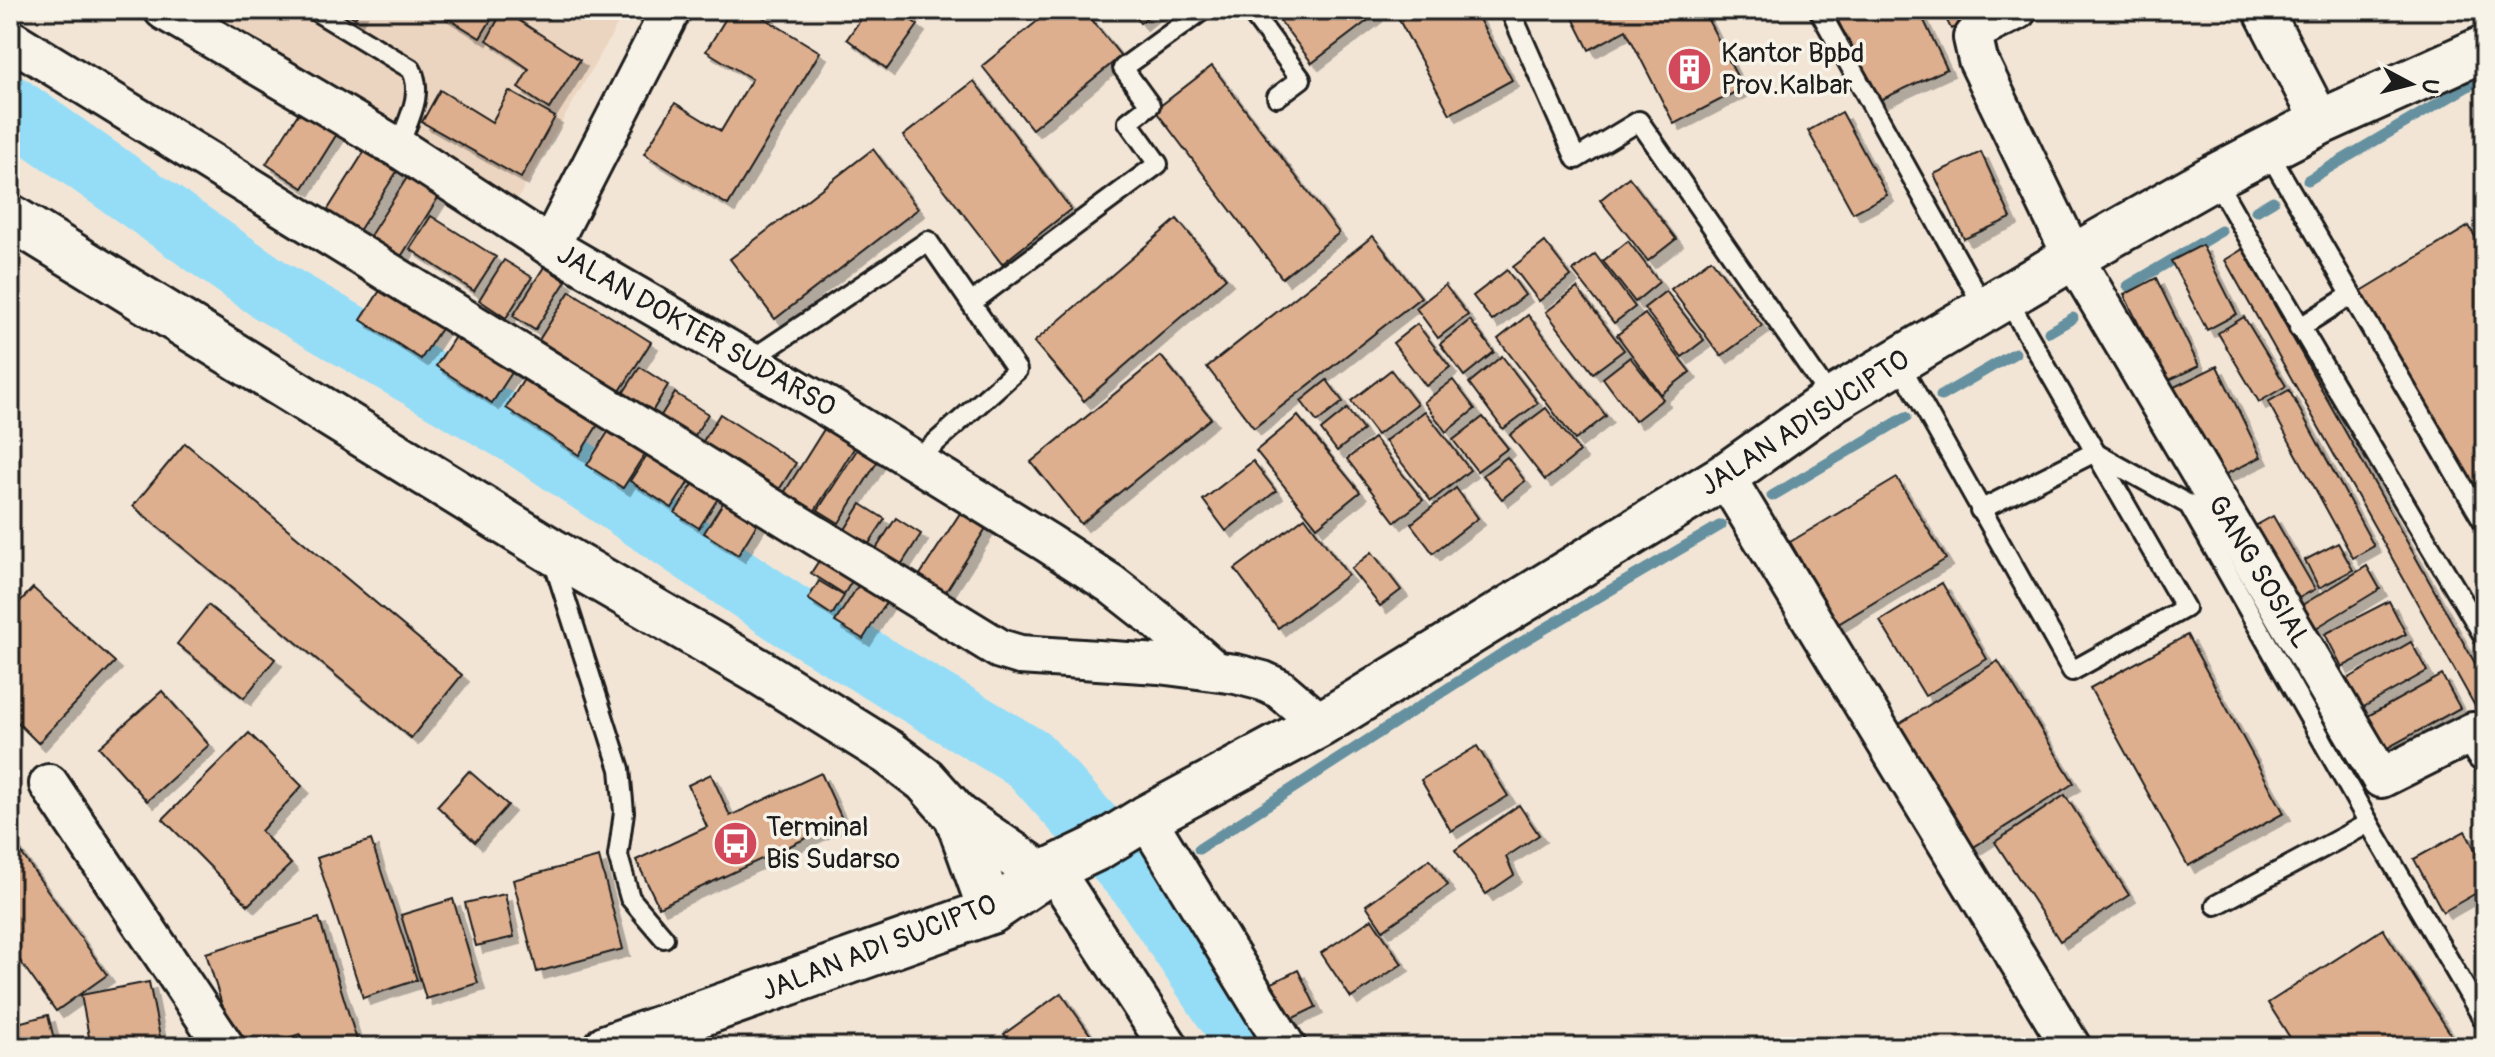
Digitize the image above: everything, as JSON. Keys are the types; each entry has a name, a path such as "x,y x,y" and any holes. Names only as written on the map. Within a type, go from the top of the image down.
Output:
{"main road":[{"name":"JALAN ADISUCIPTO","path":"1142,820 1321,724 1725,476 1832,400 2073,257 2214,177 2321,122 2485,48"},
{"path":"10,217 550,550 760,672 888,752 925,780 957,816 1048,872"},
{"path":"957,816 991,911"},
{"name":"JALAN ADI SUCIPTO","path":"607,1047 991,911 1048,872 1097,848 1142,820"}],"street":[{"name":"JALAN DOKTER SUDARSO","path":"164,10 398,148 550,246 915,461 1111,584 1215,671"},
{"path":"550,246 671,10"},
{"path":"2017,10 1981,28 1973,38 1978,60 2073,257"},
{"path":"2263,10 2321,122"},
{"path":"10,39 1000,649 1020,655 1159,664 1263,681 1280,689 1321,724"},
{"name":"GANG SOSIAL","path":"2073,257 2381,778 2473,732 2485,752"},
{"path":"1725,476 2071,1047"},
{"path":"49,784 225,1047"},
{"path":"1142,820 1286,1047"},
{"path":"1048,872 1169,1047"}],"lane":[{"path":"314,10 411,69 418,82 417,97 398,148"},
{"path":"971,303 1158,164 1128,122 1150,105 1123,68 1203,10"},
{"path":"1250,10 1301,79 1277,97"},
{"path":"1510,10 1576,159 1639,121 1832,400"},
{"path":"1819,10 1995,303 2095,452 2185,608 2072,671 1898,361"},
{"path":"2267,150 2485,524"},
{"path":"2214,177 2299,328 2357,420 2485,638"},
{"path":"749,361 928,241 1017,370 915,461"},
{"path":"2299,328 2351,295"},
{"path":"1980,510 2095,452"},
{"path":"2095,452 2189,505 2485,1022"},
{"path":"550,550 620,769 624,812 618,856 630,898 664,938"},
{"path":"2216,905 2369,823"}],"shaded area":[{"path":"187,10 626,10 513,207"}],"building":[{"path":"342,10 360,10 355,18"},
{"path":"435,10 497,10 480,38"},
{"path":"503,10 580,60 549,109 518,88 529,69 487,40"},
{"path":"731,10 751,10 820,52 728,205 644,154 675,103 721,131 752,79 706,51"},
{"path":"867,10 897,10 918,25 887,69 847,39"},
{"path":"1051,10 1084,10 1121,56 1032,129 982,66"},
{"path":"1130,10 1156,10 1140,23"},
{"path":"1272,10 1372,10 1375,15 1312,63"},
{"path":"1411,10 1474,10 1512,80 1450,114 1398,18"},
{"name":"Kantor Bpbd Prov.Kalbar","path":"1569,10 1703,10 1743,88 1674,124 1626,30 1589,50"},
{"path":"1833,10 1919,10 1947,69 1876,102"},
{"path":"1942,10 1989,10 1951,29"},
{"path":"1212,66 1339,233 1282,278 1155,110"},
{"path":"974,81 1071,209 1002,264 903,136"},
{"path":"440,90 492,122 509,91 555,117 521,178 422,122"},
{"path":"303,106 340,129 303,188 266,164"},
{"path":"1842,112 1887,195 1853,213 1808,131"},
{"path":"373,138 405,159 357,234 325,214"},
{"path":"873,149 918,209 775,319 730,259"},
{"path":"1981,152 2011,218 1964,239 1934,174"},
{"path":"417,162 448,182 397,263 366,242"},
{"path":"1629,177 1676,239 1648,261 1600,200"},
{"path":"431,216 496,257 474,291 410,249"},
{"path":"1177,219 1226,278 1084,401 1034,342"},
{"path":"2469,226 2485,254 2485,519 2353,296"},
{"path":"1373,236 1421,297 1254,428 1207,367"},
{"path":"1628,241 1659,282 1635,302 1603,261"},
{"path":"1545,242 1571,276 1539,301 1513,267"},
{"path":"2202,245 2237,314 2207,330 2171,261"},
{"path":"2243,249 2485,681 2485,724 2225,260"},
{"path":"1595,254 1635,307 1614,323 1573,271"},
{"path":"1711,259 1762,326 1721,356 1671,289"},
{"path":"504,260 532,277 506,318 479,300"},
{"path":"544,267 566,281 535,330 513,316"},
{"path":"1507,270 1525,295 1492,321 1473,296"},
{"path":"388,278 449,316 421,359 361,320"},
{"path":"2156,278 2199,366 2167,381 2124,295"},
{"path":"1445,285 1468,315 1438,338 1416,308"},
{"path":"1577,288 1624,350 1593,373 1546,312"},
{"path":"570,291 651,342 620,391 539,340"},
{"path":"1666,291 1704,340 1682,357 1644,308"},
{"path":"1645,314 1690,372 1661,394 1617,335"},
{"path":"1528,315 1606,416 1575,440 1498,339"},
{"path":"2244,317 2286,386 2259,402 2218,333"},
{"path":"1470,320 1494,352 1464,376 1440,344"},
{"path":"1417,324 1450,367 1426,386 1393,343"},
{"path":"456,335 513,371 492,403 436,366"},
{"path":"1161,356 1211,418 1081,524 1031,462"},
{"path":"1502,356 1538,403 1503,429 1469,383"},
{"path":"1630,357 1663,399 1635,421 1603,378"},
{"path":"2217,366 2261,457 2212,481 2168,390"},
{"path":"640,367 668,385 647,420 618,401"},
{"path":"1391,370 1417,404 1377,435 1351,401"},
{"path":"526,376 599,423 579,455 506,408"},
{"path":"1327,380 1343,402 1317,422 1301,401"},
{"path":"1453,380 1475,409 1446,432 1424,402"},
{"path":"2289,390 2374,546 2353,558 2268,402"},
{"path":"675,393 708,414 690,443 657,422"},
{"path":"1546,408 1580,452 1545,480 1510,435"},
{"path":"1347,409 1363,430 1337,451 1321,430"},
{"path":"1425,411 1470,470 1431,501 1385,441"},
{"path":"720,414 796,463 773,499 697,451"},
{"path":"833,415 863,434 809,520 779,501"},
{"path":"1298,416 1360,492 1317,527 1256,451"},
{"path":"1483,417 1508,448 1477,471 1453,440"},
{"path":"617,418 653,441 623,488 587,465"},
{"path":"1374,438 1423,500 1395,522 1347,459"},
{"path":"864,439 884,451 839,523 818,510"},
{"path":"656,441 698,467 672,508 630,481"},
{"path":"185,443 462,675 411,738 133,506"},
{"path":"1507,457 1525,481 1502,499 1483,475"},
{"path":"1253,461 1276,491 1226,531 1203,500"},
{"path":"704,467 728,483 699,528 675,513"},
{"path":"1897,478 1946,559 1838,624 1790,542"},
{"path":"733,487 767,508 738,555 704,533"},
{"path":"1456,488 1478,518 1433,553 1411,524"},
{"path":"968,501 993,517 938,604 912,587"},
{"path":"861,504 885,519 864,551 841,536"},
{"path":"2273,516 2315,589 2290,603 2248,530"},
{"path":"1305,517 1348,575 1278,628 1235,569"},
{"path":"896,518 921,534 897,571 872,555"},
{"path":"2338,543 2353,570 2319,588 2305,560"},
{"path":"829,545 861,566 844,594 811,573"},
{"path":"1372,552 1401,590 1380,606 1351,569"},
{"path":"2367,566 2380,589 2316,628 2302,605"},
{"path":"867,572 894,590 863,639 835,622"},
{"path":"819,581 844,596 832,615 808,599"},
{"path":"1942,583 1987,659 1925,696 1880,621"},
{"path":"33,588 115,662 38,743 10,715 10,612"},
{"path":"2389,601 2406,634 2342,667 2325,634"},
{"path":"208,605 275,659 244,698 177,644"},
{"path":"2187,635 2284,813 2188,866 2090,688"},
{"path":"2411,642 2427,671 2360,709 2344,681"},
{"path":"1998,661 2074,783 1972,848 1896,726"},
{"path":"2442,675 2460,708 2384,750 2366,717"},
{"path":"162,691 209,745 147,801 99,747"},
{"path":"249,733 302,786 261,831 291,864 248,905 163,819"},
{"path":"1477,746 1508,796 1451,831 1421,780"},
{"path":"469,771 508,805 475,842 437,806"},
{"path":"821,773 843,821 659,907 636,860 707,827 688,785 711,774 730,816"},
{"path":"2065,795 2129,895 2060,941 1995,842"},
{"path":"1519,805 1539,835 1506,857 1514,875 1486,894 1455,850"},
{"path":"2465,831 2485,868 2485,888 2443,912 2414,859"},
{"path":"10,837 107,975 56,1011 10,947"},
{"path":"371,840 417,980 363,998 317,858"},
{"path":"599,857 623,949 537,972 513,880"},
{"path":"1430,859 1448,885 1383,930 1366,905"},
{"path":"505,894 514,937 476,946 465,903"},
{"path":"453,899 478,983 426,999 401,915"},
{"path":"319,918 359,1047 304,1047 300,1034 260,1047 235,1047 206,953"},
{"path":"1372,919 1402,964 1351,998 1321,953"},
{"path":"2383,929 2459,1047 2296,1047 2268,1003"},
{"path":"1298,970 1316,1007 1283,1023 1266,986"},
{"path":"149,982 162,1047 91,1047 81,995"},
{"path":"1061,993 1099,1047 1014,1047 1004,1034"},
{"path":"48,1015 56,1047 10,1047 10,1025"},
{"path":"984,1038 991,1047 971,1047"}],"waterway":[{"path":"2308,180 2485,76"},
{"path":"10,107 272,291 520,434 789,615 1030,760 1142,885 1251,1047"},
{"path":"2256,211 2273,201"},
{"path":"2128,286 2221,231"},
{"path":"2049,332 2073,318"},
{"path":"1941,396 2015,353"},
{"path":"1772,496 1906,417"},
{"path":"1199,849 1498,656 1721,525"},
{"path":"1142,885 1149,880"}],"place":[{"name":"Kantor Bpbd Prov.Kalbar","path":"1690,69"},
{"name":"Terminal Bis Sudarso","path":"735,843"}]}
